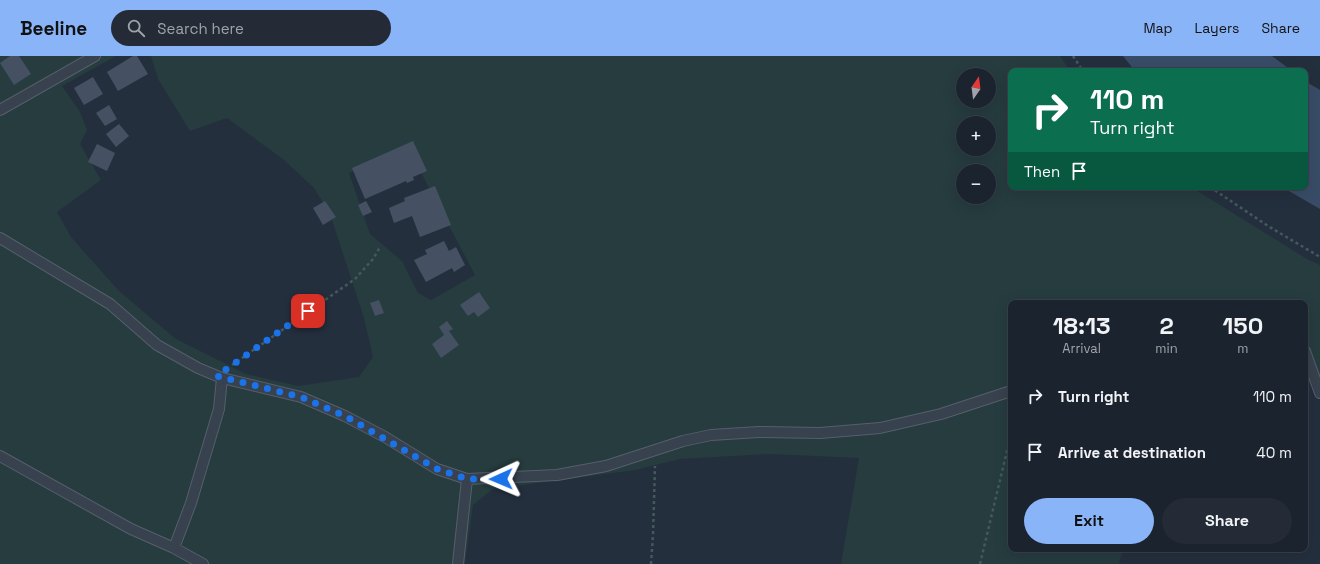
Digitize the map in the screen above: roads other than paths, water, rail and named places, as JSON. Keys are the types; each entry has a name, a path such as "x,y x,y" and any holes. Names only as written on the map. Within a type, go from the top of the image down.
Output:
{"lane":[{"path":"0,110 95,56"},
{"path":"0,238 110,304 157,345 198,368 219,377 301,397 345,416 385,437 437,469 467,479 558,475 606,466 683,441 711,435 759,432 820,433 880,428 942,414 1008,392"},
{"path":"1308,359 1320,393"},
{"path":"174,548 191,503 219,409 219,377"},
{"path":"0,456 131,529 174,548 203,564"},
{"path":"458,564 467,479"}],"water":[{"path":"1123,56 1272,56 1288,68 1133,68"},
{"path":"1308,83 1320,90 1320,209 1287,190 1308,190"}]}
